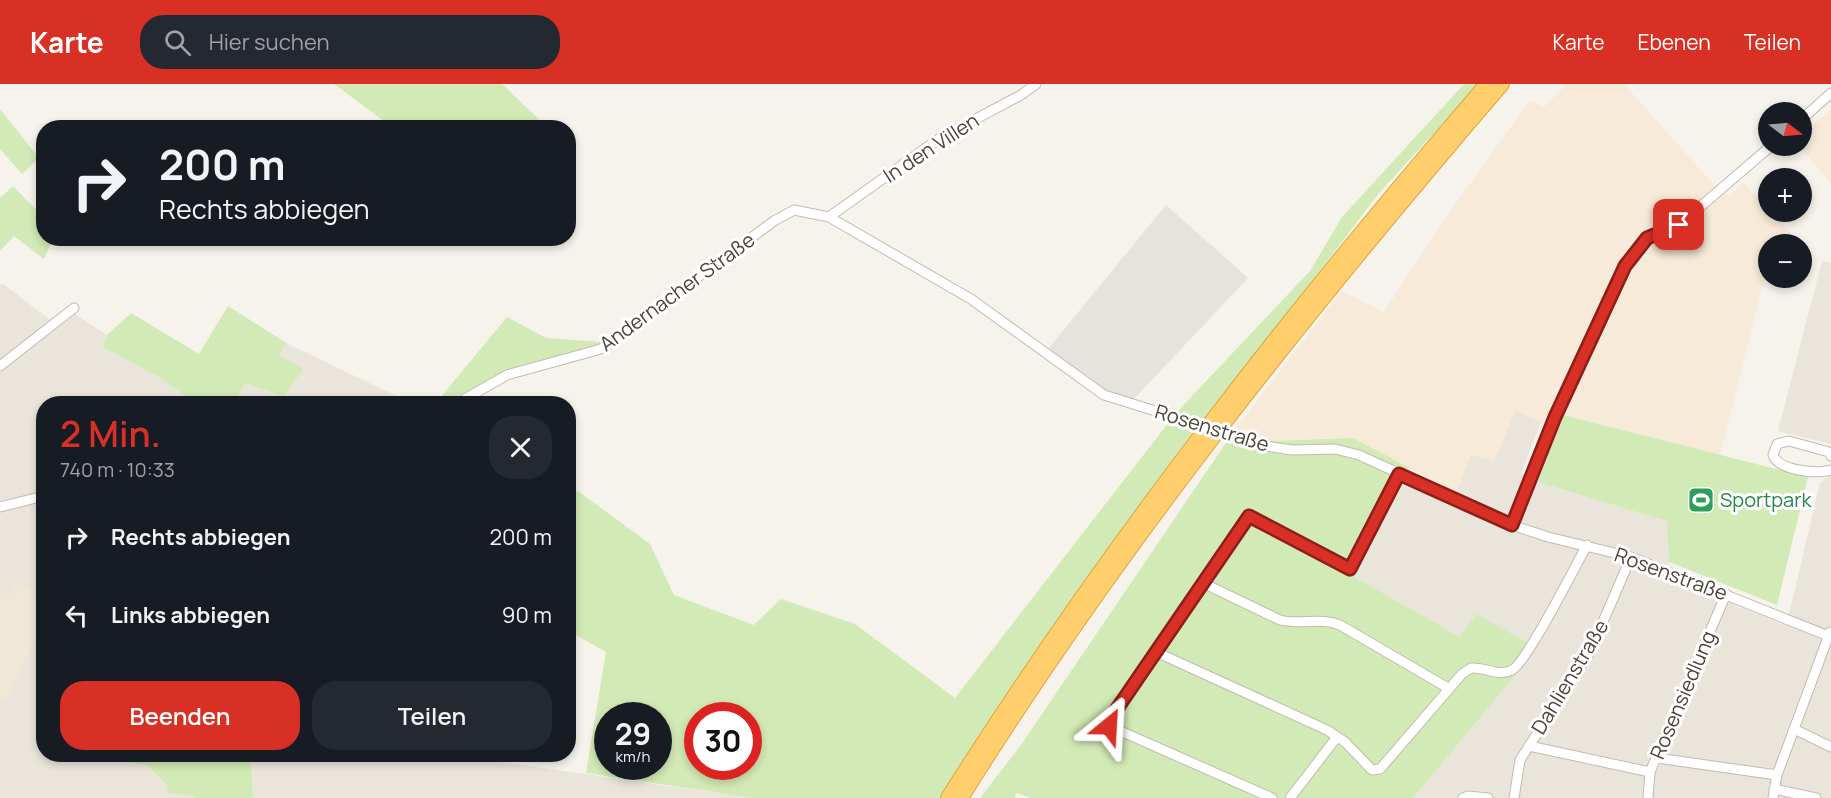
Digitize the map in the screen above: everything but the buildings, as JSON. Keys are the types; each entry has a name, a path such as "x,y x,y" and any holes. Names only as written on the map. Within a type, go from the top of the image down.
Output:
{"highway":[{"path":"961,798 970,773 1109,561 1256,363 1385,203 1487,84"},
{"path":"948,798 970,773 1143,533 1266,369 1394,209 1502,84"}],"street":[{"name":"In den Villen","path":"829,217 940,138 1021,95 1036,84"},
{"path":"1812,110 1831,93"},
{"path":"1512,525 1555,417 1625,266 1647,238 1679,225 1759,156"},
{"name":"Rosenstraße","path":"794,210 829,217 972,299 1104,395 1251,444 1292,450 1335,449 1359,455 1512,525 1548,537 1631,557 1831,634"},
{"name":"Andernacher Straße","path":"470,396 507,375 601,349 774,221 794,210"},
{"path":"0,366 74,308"},
{"path":"1831,456 1829,452 1789,441 1777,444 1773,455 1780,464 1818,473 1831,470"},
{"path":"1272,798 1109,726 1110,719 1249,516 1350,569 1399,474"},
{"path":"0,507 36,498"},
{"path":"1155,652 1337,736 1372,770 1380,769 1448,688 1471,668 1501,673 1517,666 1557,601 1587,545"},
{"name":"Dahlienstraße","path":"1514,798 1520,760 1590,652 1631,557"},
{"path":"1203,583 1280,620 1291,623 1330,621 1340,625 1448,688"},
{"name":"Rosensiedlung","path":"1648,798 1650,772 1726,594"},
{"path":"1816,798 1773,794 1777,775 1831,634"},
{"path":"1794,729 1831,747"},
{"path":"1290,798 1337,736"},
{"path":"1529,746 1650,772"},
{"path":"1657,758 1777,775"},
{"path":"1463,798 1488,798"}],"shaded area":[{"path":"1567,84 1624,84 1713,184 1730,196 1743,182 1758,198 1758,222 1780,222 1792,234 1758,234 1758,288 1762,288 1720,455 1563,415 1551,413 1546,424 1515,411 1494,461 1471,454 1456,493 1353,438 1271,441 1236,428 1342,291 1384,312 1446,217 1530,100 1544,107"},
{"path":"1831,109 1831,183 1808,156 1812,156 1812,126"},
{"path":"1166,205 1248,278 1132,401 1105,390 1048,349"},
{"path":"1822,261 1831,263 1831,444 1778,431"},
{"path":"2,283 49,319 72,312 107,335 103,347 160,378 185,396 36,396 36,762 124,762 147,765 168,786 194,795 194,798 0,798 0,286"},
{"path":"286,343 396,396 284,396 278,355"},
{"path":"246,383 281,396 239,396"},
{"path":"1515,411 1541,422 1521,474 1538,482 1668,521 1669,562 1666,577 1782,624 1790,610 1820,483 1831,475 1831,798 1413,798 1469,730 1461,638 1353,577 1402,480 1449,503 1471,454 1494,461"},
{"path":"17,582 36,596 36,639 6,700 0,696 0,587 9,595"},
{"path":"251,762 502,762 594,775 594,780 627,780 753,798 253,798"}],"green space":[{"path":"334,84 502,84 540,120 383,120"},
{"path":"1464,84 1479,84 1379,193 1134,516 1004,699 940,798 753,798 633,780 672,780 672,702 598,702 606,652 576,635 576,491 650,544 674,595 754,625 781,599 855,624 955,698 1176,413 1310,271 1342,217"},
{"path":"0,109 36,154 36,161 22,174 0,149"},
{"path":"13,186 36,210 36,246 50,246 44,259 14,236 0,251 0,198"},
{"path":"228,306 286,343 279,355 303,369 285,396 246,383 238,396 185,396 160,378 103,347 107,335 131,313 199,354"},
{"path":"507,317 546,338 602,342 590,351 505,372 458,396 442,396"},
{"name":"Sportpark","path":"1563,415 1808,477 1777,605 1669,562 1667,521 1538,482"},
{"path":"1236,428 1271,441 1353,438 1408,467 1354,577 1460,637 1476,614 1533,646 1517,673 1413,798 1031,798 1016,793 1015,798 980,798 1021,745"},
{"path":"594,725 594,774 586,773"},
{"path":"124,762 251,762 253,798 194,798 194,795 167,793 168,786 147,765"}],"place":[{"name":"Sportpark","path":"1701,500"}],"route":[{"path":"1109,726 1110,719 1249,516 1350,569 1399,474 1512,525 1555,417 1625,266 1647,238 1679,225"}]}
